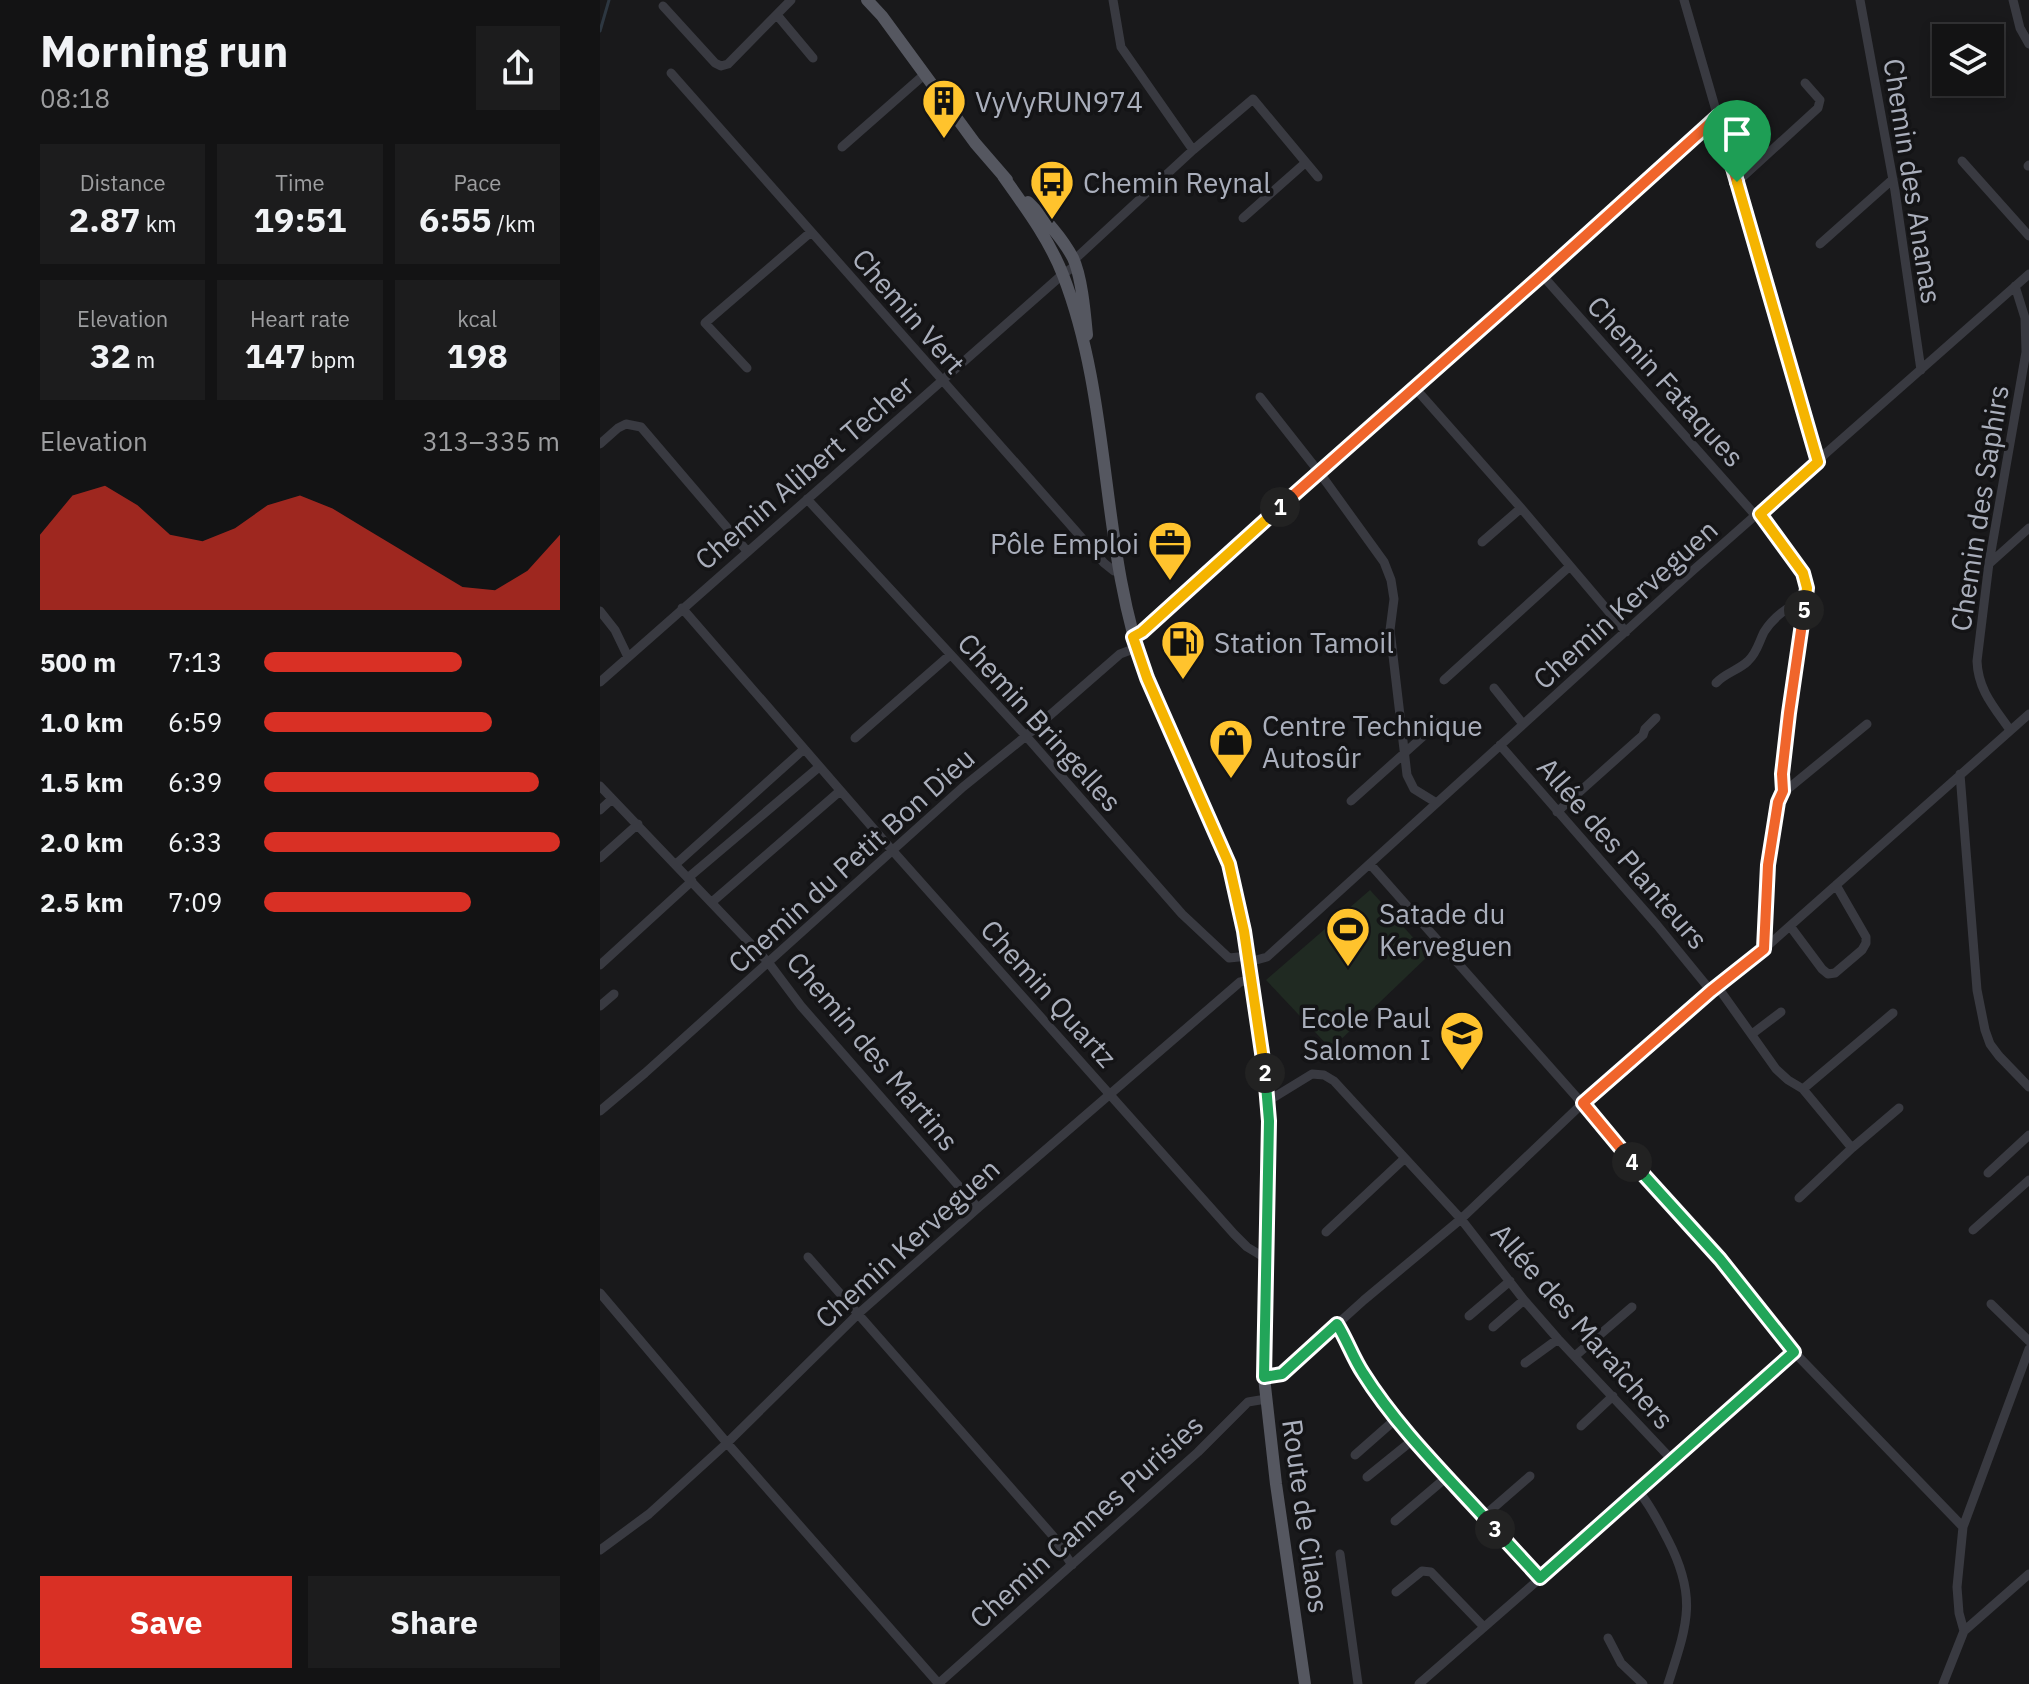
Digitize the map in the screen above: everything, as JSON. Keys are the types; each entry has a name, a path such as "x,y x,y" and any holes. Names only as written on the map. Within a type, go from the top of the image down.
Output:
{"main road":[{"name":"Route de Cilaos","path":"867,0 975,143 1033,212 1052,228 1074,263 1085,307 1090,373 1119,570 1134,642 1229,864 1248,959 1268,1101 1264,1377 1305,1684"},
{"name":"Route de Cilaos","path":"1033,212 1063,274 1090,373"}],"street":[{"path":"663,6 721,66 728,64 791,0"},
{"path":"1113,0 1121,47 1193,150"},
{"path":"1684,0 1818,462"},
{"name":"Chemin des Ananas","path":"1860,0 1893,179 1921,370"},
{"path":"2016,2 2020,28 2029,44"},
{"path":"777,15 813,58"},
{"name":"Chemin Vert","path":"671,73 1104,563 1114,571 1119,570"},
{"path":"842,147 925,74"},
{"path":"1737,182 1818,108 1820,100 1805,83"},
{"path":"1074,263 1193,150 1253,99 1318,177"},
{"name":"Chemin du Petit Bon Dieu","path":"600,1111 963,787 1134,642 1319,472 1718,116"},
{"path":"1962,161 2029,236"},
{"path":"1243,218 1305,163"},
{"path":"1820,244 1893,179"},
{"path":"747,368 705,323 811,232"},
{"name":"Chemin Alibert Techer","path":"600,682 1074,263"},
{"name":"Chemin Kerveguen","path":"1248,959 1267,957 1435,802 2029,274"},
{"name":"Chemin Fataques","path":"1542,275 1758,515 1803,573 1807,588 1805,601"},
{"name":"Chemin des Saphirs","path":"2010,730 1983,691 1977,661 1989,563 2026,352 2025,318 2015,286"},
{"path":"1415,388 1626,632"},
{"path":"1260,397 1384,562 1394,599 1390,630 1407,775 1411,785 1435,802"},
{"path":"600,444 626,424 641,427 747,551"},
{"name":"Chemin Bringelles","path":"807,499 1026,736 1182,914 1229,958 1248,959"},
{"path":"1482,542 1521,508"},
{"path":"1989,563 2029,528"},
{"path":"1444,680 1570,566"},
{"path":"1716,683 1748,662 1769,626 1790,606 1805,601 1789,713 1783,791 1778,802 1768,865 1764,949"},
{"name":"Chemin Quartz","path":"682,608 892,850 1234,1234 1247,1247 1267,1259"},
{"path":"600,611 615,630 628,657"},
{"path":"855,738 950,655"},
{"path":"1494,688 1523,724"},
{"path":"1264,1377 1282,1374 1461,1219 1583,1103 1764,949 2029,714"},
{"path":"1557,812 1643,735 1656,718"},
{"path":"1351,801 1438,723"},
{"path":"1783,791 1867,724"},
{"name":"Allée des Planteurs","path":"1500,745 1714,989 1752,1034 1776,1069 1803,1089 1852,1148"},
{"path":"676,864 804,749"},
{"path":"600,965 690,879 819,767"},
{"path":"1960,774 1977,990 1985,1030 1999,1056 2029,1087"},
{"name":"Chemin des Martins","path":"600,786 768,962 801,1006 978,1208"},
{"path":"712,902 840,791"},
{"path":"600,810 612,799"},
{"path":"600,858 638,824"},
{"path":"1370,864 1720,1259 1794,1352 1963,1527"},
{"path":"1790,926 1828,974 1835,973 1862,950 1866,937 1836,885"},
{"name":"Chemin Kerveguen","path":"600,1550 649,1514 727,1443 858,1314 978,1208 1240,982 1251,980"},
{"path":"600,1006 614,994"},
{"path":"1752,1034 1781,1012"},
{"path":"1803,1089 1893,1013"},
{"name":"Allée des Maraîchers","path":"1268,1101 1312,1074 1324,1075 1334,1081 1461,1219 1558,1339 1673,1461"},
{"path":"1799,1198 1899,1108"},
{"path":"1988,1173 2029,1135"},
{"path":"1326,1232 1405,1158"},
{"path":"1973,1230 2029,1180"},
{"path":"808,1257 1053,1536 1072,1565"},
{"path":"1469,1316 1510,1281"},
{"path":"600,1293 939,1684"},
{"path":"1493,1327 1524,1300"},
{"path":"1991,1304 2029,1341"},
{"path":"1575,1356 1632,1307"},
{"path":"1337,1324 1363,1373 1397,1418 1540,1578"},
{"path":"1525,1363 1558,1339"},
{"path":"1964,1631 1957,1587 1963,1527 2029,1349"},
{"path":"1419,1684 1794,1352"},
{"path":"1581,1426 1613,1396"},
{"name":"Chemin Cannes Purisies","path":"939,1684 1198,1452 1248,1402 1266,1399"},
{"path":"1355,1455 1397,1418"},
{"path":"1367,1477 1414,1439"},
{"path":"1395,1521 1448,1476"},
{"path":"1484,1516 1530,1476"},
{"path":"1639,1492 1652,1508 1684,1577 1687,1614 1668,1684"},
{"path":"1340,1554 1358,1684"},
{"path":"1396,1592 1422,1571 1431,1572 1484,1627"},
{"path":"1943,1684 1964,1631 2029,1574"},
{"path":"1608,1638 1621,1663 1643,1684"}],"shaded area":[{"name":"Satade du Kerveguen","path":"1370,890 1429,955 1331,1049 1266,980"}],"waterway":[{"path":"600,31 609,0"}],"place":[{"name":"VyVyRUN974","path":"944,140"},
{"name":"Chemin Reynal","path":"1052,221"},
{"name":"Pôle Emploi","path":"1170,582"},
{"name":"Station Tamoil","path":"1183,681"},
{"name":"Centre Technique Autosûr","path":"1231,780"},
{"name":"Satade du Kerveguen","path":"1348,968"},
{"name":"Ecole Paul Salomon I","path":"1462,1072"}],"route":[{"path":"1718,116 1737,182 1818,462 1760,514 1803,573 1807,588 1789,713 1783,791 1778,802 1768,865 1764,949 1583,1103 1720,1259 1794,1352 1540,1578 1403,1426 1363,1373 1337,1324 1282,1374 1264,1377 1269,1121 1244,931 1229,864 1147,678 1133,637 1718,116"}]}
